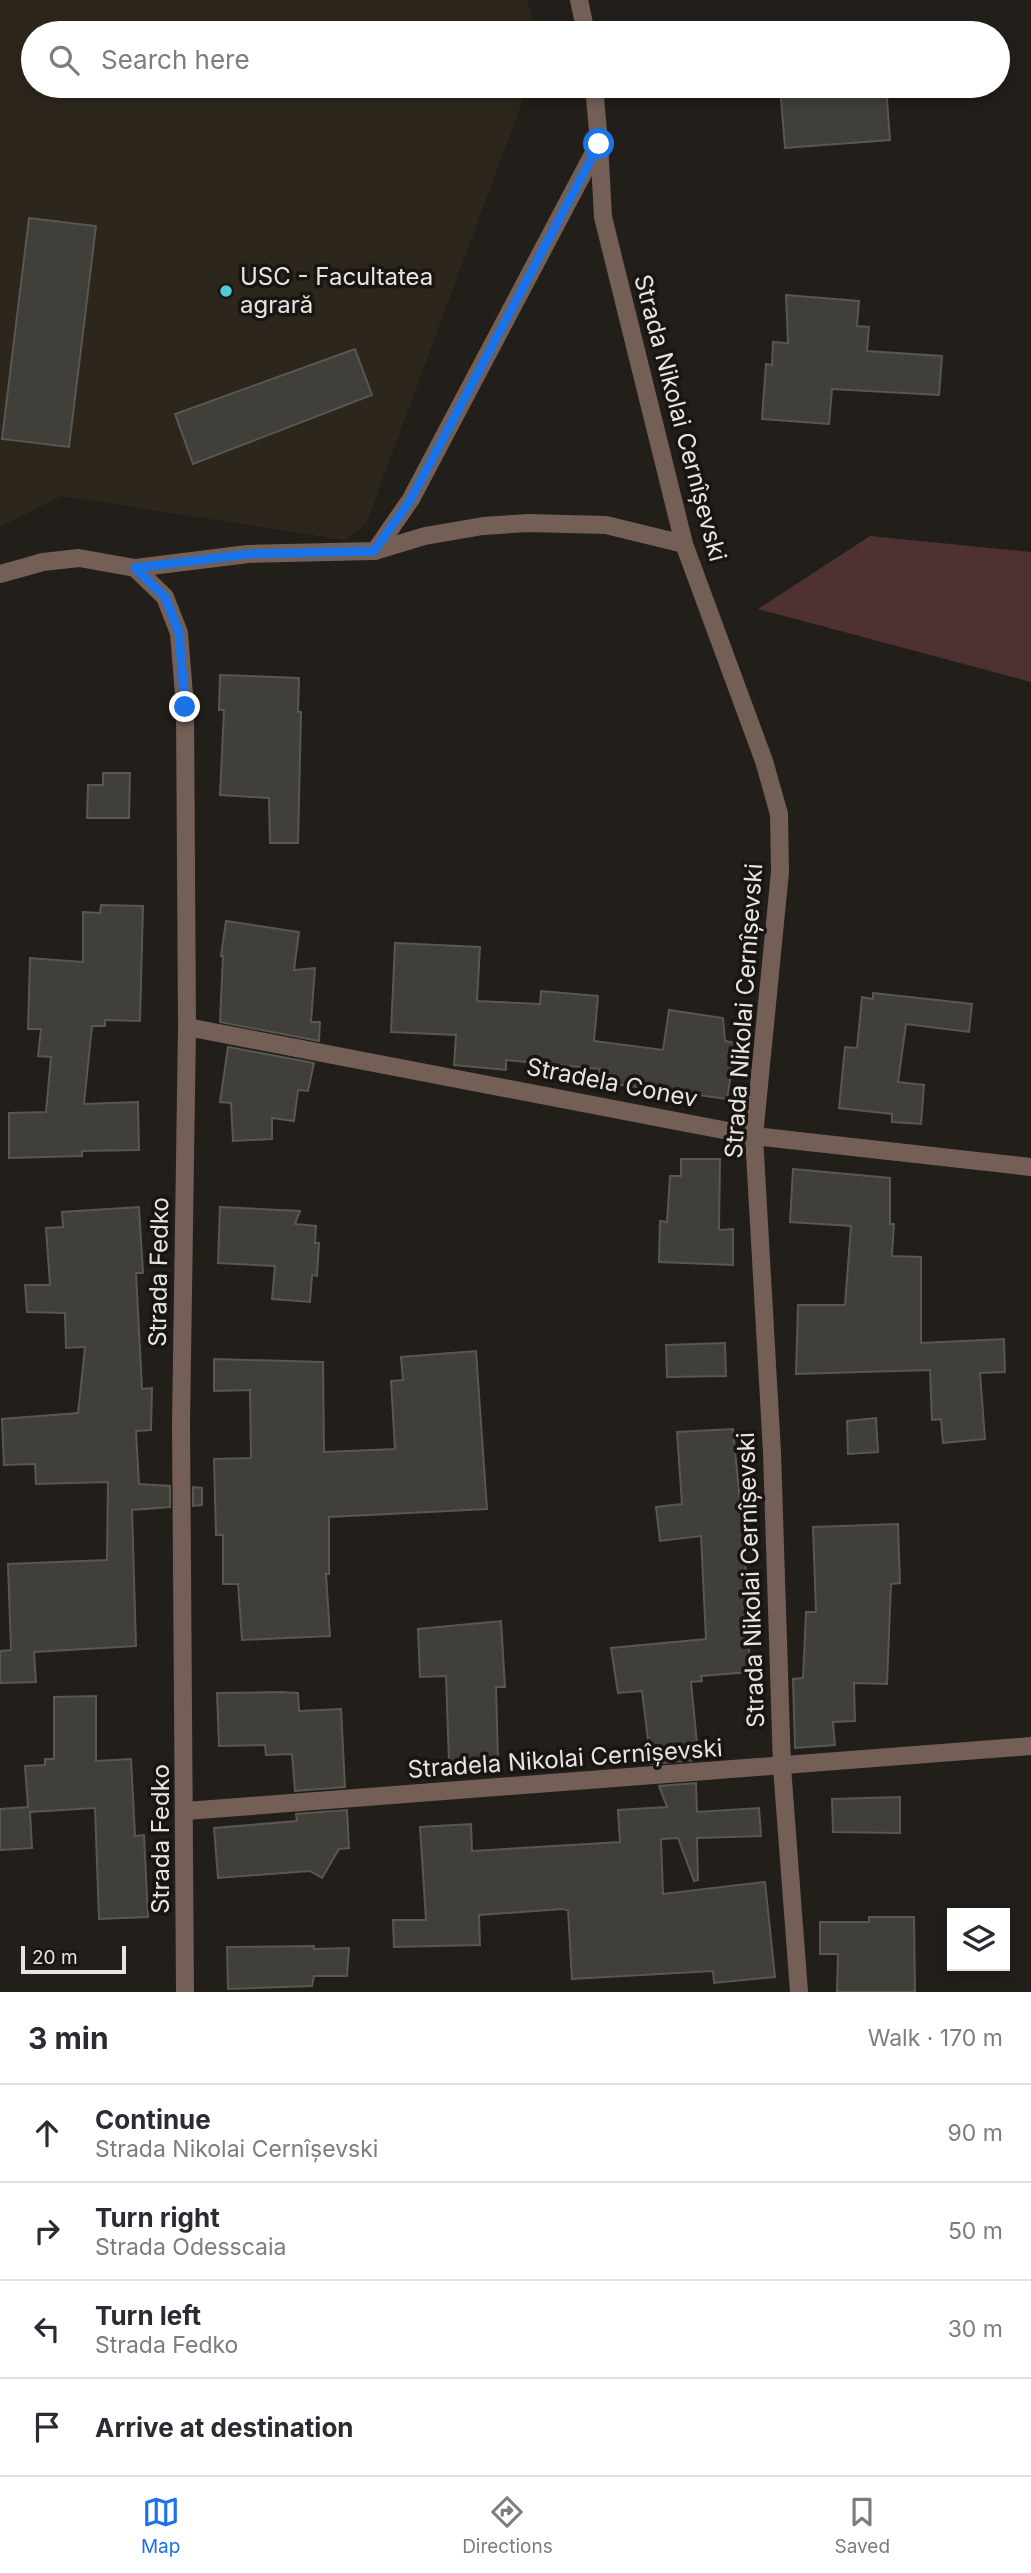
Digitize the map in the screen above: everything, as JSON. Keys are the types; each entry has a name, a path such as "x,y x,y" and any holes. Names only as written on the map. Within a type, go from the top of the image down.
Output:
{"street":[{"path":"579,0 583,21"},
{"name":"Strada Nikolai Cernîșevski","path":"595,98 603,217 684,544 764,761 779,814 780,872 754,1136 772,1452 782,1767 799,1992"},
{"path":"374,551 411,499 599,144"},
{"path":"0,574 43,562 79,558 135,568 248,554 374,551 425,536 483,526 528,523 606,525 684,544"},
{"name":"Strada Fedko","path":"135,568 165,597 179,633 185,707 187,1027 181,1423 186,1811 185,1992"},
{"name":"Stradela Conev","path":"187,1027 754,1136 1031,1167"},
{"name":"Stradela Nikolai Cernîșevski","path":"186,1811 1031,1746"}],"shaded area":[{"name":"USC - Facultatea agrară","path":"0,0 527,0 533,21 21,21 21,98 524,98 366,524 345,540 61,496 0,527"},
{"path":"870,536 1031,552 1031,682 758,609"}],"building":[{"path":"781,98 887,98 890,140 785,148"},
{"path":"29,218 96,226 69,447 2,439"},
{"path":"786,295 859,301 857,326 869,327 867,351 942,356 939,395 832,389 829,424 762,419 766,364 772,365 773,342 788,343"},
{"path":"355,349 372,395 193,464 175,414"},
{"path":"220,675 299,678 298,712 301,712 298,843 270,843 269,798 220,795 224,710 219,710"},
{"path":"103,773 130,773 129,818 87,818 88,785 103,785"},
{"path":"101,905 143,906 140,1021 105,1020 105,1026 92,1026 84,1104 138,1102 139,1150 82,1151 82,1156 9,1158 9,1113 46,1112 51,1057 38,1056 41,1029 28,1029 30,958 83,962 83,912 100,913"},
{"path":"226,921 299,932 294,970 315,968 311,1022 320,1022 319,1041 220,1022 221,956"},
{"path":"395,943 480,947 477,1001 540,1004 541,991 598,996 594,1041 663,1050 669,1010 723,1018 725,1041 736,1043 727,1099 607,1083 598,1080 600,1069 506,1060 506,1070 454,1065 456,1035 391,1032"},
{"path":"873,993 972,1004 969,1032 906,1024 898,1082 924,1085 921,1124 892,1122 892,1114 839,1108 845,1047 857,1048 862,997 873,999"},
{"path":"228,1047 314,1063 308,1091 298,1090 294,1121 272,1118 272,1139 233,1141 231,1103 220,1102"},
{"path":"681,1159 720,1159 719,1230 733,1229 733,1265 659,1262 660,1221 667,1222 670,1176 681,1176"},
{"path":"793,1169 890,1178 890,1224 894,1224 892,1256 921,1257 921,1343 1004,1339 1005,1372 980,1373 985,1439 943,1443 941,1419 932,1420 930,1370 796,1374 798,1305 845,1305 851,1226 790,1222"},
{"path":"139,1207 143,1273 136,1273 142,1389 152,1388 151,1430 136,1431 139,1484 170,1486 170,1507 132,1510 136,1646 34,1652 36,1682 0,1683 0,1651 11,1650 8,1564 107,1560 108,1482 36,1484 35,1464 4,1465 2,1419 78,1413 85,1347 66,1348 65,1313 27,1312 25,1285 50,1285 46,1228 63,1227 62,1212"},
{"path":"220,1207 300,1211 295,1224 316,1226 315,1243 319,1243 317,1276 312,1275 310,1302 272,1299 275,1266 218,1263"},
{"path":"725,1343 726,1376 667,1377 666,1345"},
{"path":"476,1351 487,1509 329,1517 329,1574 326,1574 330,1636 242,1640 238,1584 223,1584 223,1535 216,1535 214,1459 251,1458 250,1390 214,1391 214,1359 323,1362 324,1452 395,1449 391,1381 403,1380 401,1357"},
{"path":"876,1418 878,1452 848,1454 847,1421"},
{"path":"733,1429 745,1554 750,1672 701,1676 702,1681 691,1682 698,1754 696,1760 651,1764 642,1691 618,1693 611,1648 706,1639 701,1536 660,1541 656,1507 682,1504 677,1432"},
{"path":"193,1487 202,1488 202,1505 193,1506"},
{"path":"898,1524 900,1583 891,1584 887,1684 854,1683 855,1721 833,1722 835,1745 795,1748 793,1679 803,1678 806,1612 816,1612 813,1527"},
{"path":"501,1621 505,1687 496,1687 498,1760 449,1762 446,1676 420,1677 418,1629"},
{"path":"217,1693 298,1693 299,1711 341,1709 345,1787 295,1791 292,1754 266,1755 265,1745 219,1746"},
{"path":"96,1696 96,1761 131,1759 135,1836 144,1835 148,1917 99,1919 95,1808 30,1812 32,1848 0,1850 0,1809 28,1807 25,1766 45,1765 45,1759 54,1759 54,1697"},
{"path":"696,1783 697,1812 759,1808 761,1836 697,1838 698,1880 694,1881 678,1838 661,1839 663,1894 765,1882 775,1977 714,1983 713,1971 572,1979 568,1910 562,1909 479,1915 480,1945 394,1947 393,1920 426,1920 420,1827 471,1824 472,1851 620,1842 618,1810 667,1807 659,1786"},
{"path":"900,1797 900,1833 833,1832 832,1799"},
{"path":"347,1810 349,1848 339,1849 322,1878 310,1871 218,1878 214,1828 297,1821 296,1814"},
{"path":"869,1917 914,1917 915,1992 837,1992 838,1954 820,1954 820,1922 869,1922"},
{"path":"314,1946 314,1949 349,1948 347,1976 314,1976 312,1986 228,1989 227,1947"}],"place":[{"name":"USC - Facultatea agrară","path":"226,291"}],"route":[{"path":"185,707 179,633 165,597 135,568 248,554 374,551 411,499 599,144"}]}
